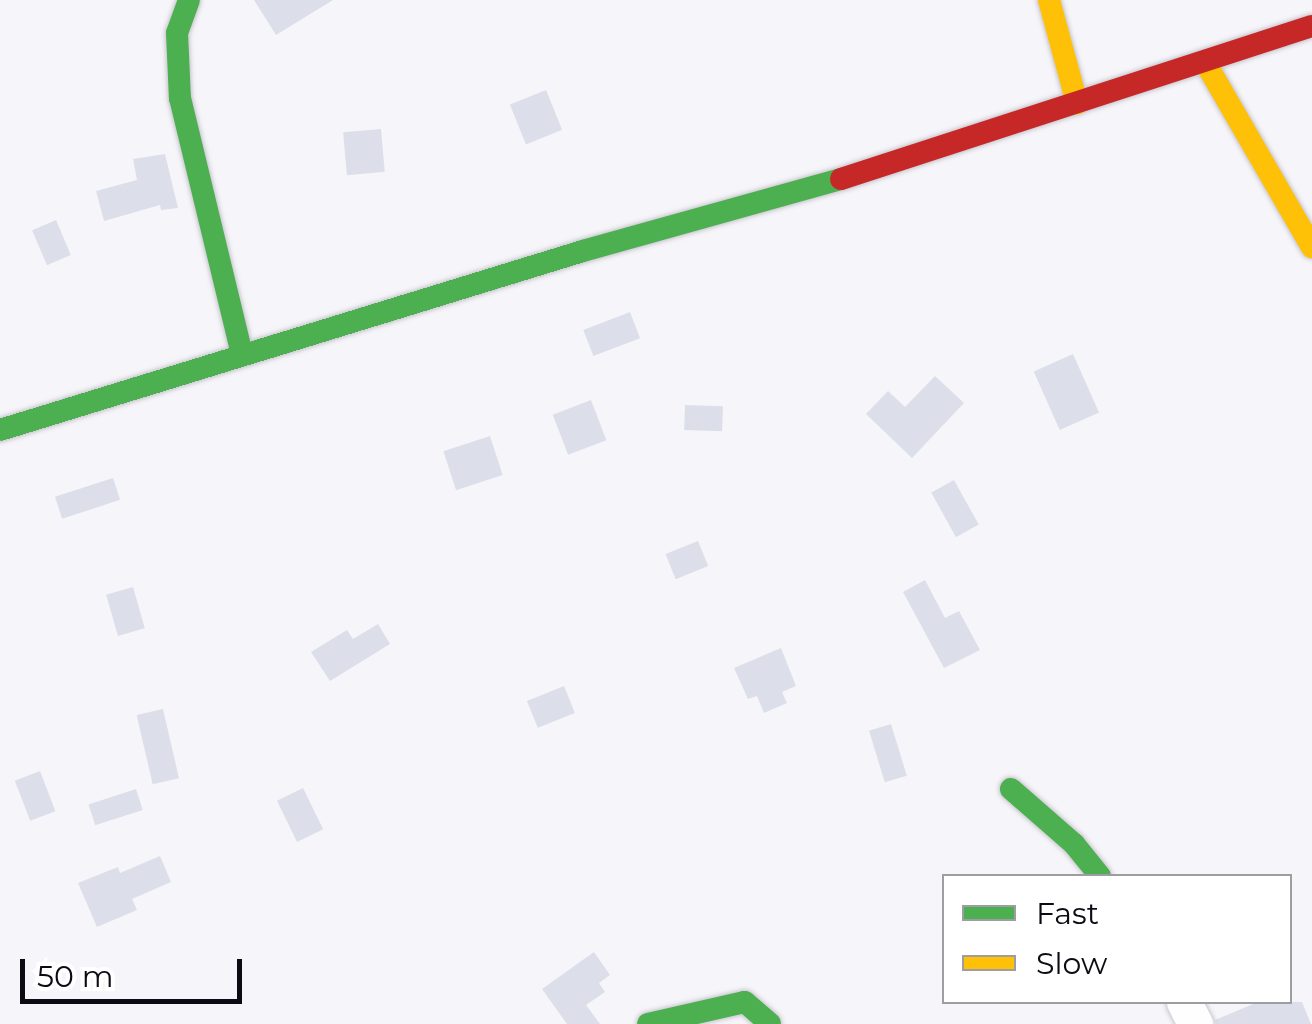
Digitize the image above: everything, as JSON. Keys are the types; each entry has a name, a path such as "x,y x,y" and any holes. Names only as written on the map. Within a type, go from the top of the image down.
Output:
{"street":[{"path":"190,0 177,33 180,98 242,355"},
{"path":"1049,0 1076,103"},
{"path":"0,430 583,251 813,188 1312,26"},
{"path":"1206,62 1312,247"},
{"path":"1011,789 1074,844 1098,874"},
{"path":"648,1024 745,1002 770,1024"}],"building":[{"path":"254,0 333,0 276,35"},
{"path":"546,90 562,130 526,144 510,105"},
{"path":"381,129 385,172 347,175 343,132"},
{"path":"165,154 178,208 161,210 160,205 104,221 96,191 137,180 133,159"},
{"path":"56,220 71,255 47,265 32,230"},
{"path":"630,312 640,338 593,356 583,330"},
{"path":"1073,354 1099,412 1060,430 1034,371"},
{"path":"935,376 964,403 912,458 866,414 888,391 905,407"},
{"path":"591,400 606,440 568,455 553,415"},
{"path":"685,405 723,406 722,431 684,430"},
{"path":"490,436 503,475 456,490 443,451"},
{"path":"113,478 120,500 62,519 55,497"},
{"path":"954,480 979,525 956,537 931,493"},
{"path":"698,541 708,566 676,579 666,554"},
{"path":"925,580 945,618 959,611 980,650 944,668 903,592"},
{"path":"133,587 145,628 118,636 106,595"},
{"path":"378,624 390,644 330,681 311,652 347,630 353,639"},
{"path":"781,648 796,686 782,692 787,703 764,713 757,696 748,699 734,668"},
{"path":"564,686 575,713 538,728 527,701"},
{"path":"163,709 179,778 153,784 137,715"},
{"path":"891,724 907,776 885,782 869,731"},
{"path":"40,771 55,811 30,821 15,781"},
{"path":"303,788 323,829 297,842 277,801"},
{"path":"136,789 143,810 95,825 88,804"},
{"path":"160,856 171,882 132,899 137,910 97,927 78,883 118,867 120,873"},
{"path":"594,952 610,975 599,983 605,992 586,1005 600,1024 567,1024 542,989"},
{"path":"1302,1002 1311,1024 1216,1024 1215,1020 1253,1004"}],"traffic: fast":[{"path":"189,0 177,33 180,98 242,355"},
{"path":"0,430 583,251 841,179"},
{"path":"1011,789 1074,844 1098,874"},
{"path":"648,1024 745,1002 770,1024"}],"traffic: slow":[{"path":"1049,0 1077,103"},
{"path":"1205,62 1312,247"}],"traffic: jam":[{"path":"841,179 1312,26"}]}
